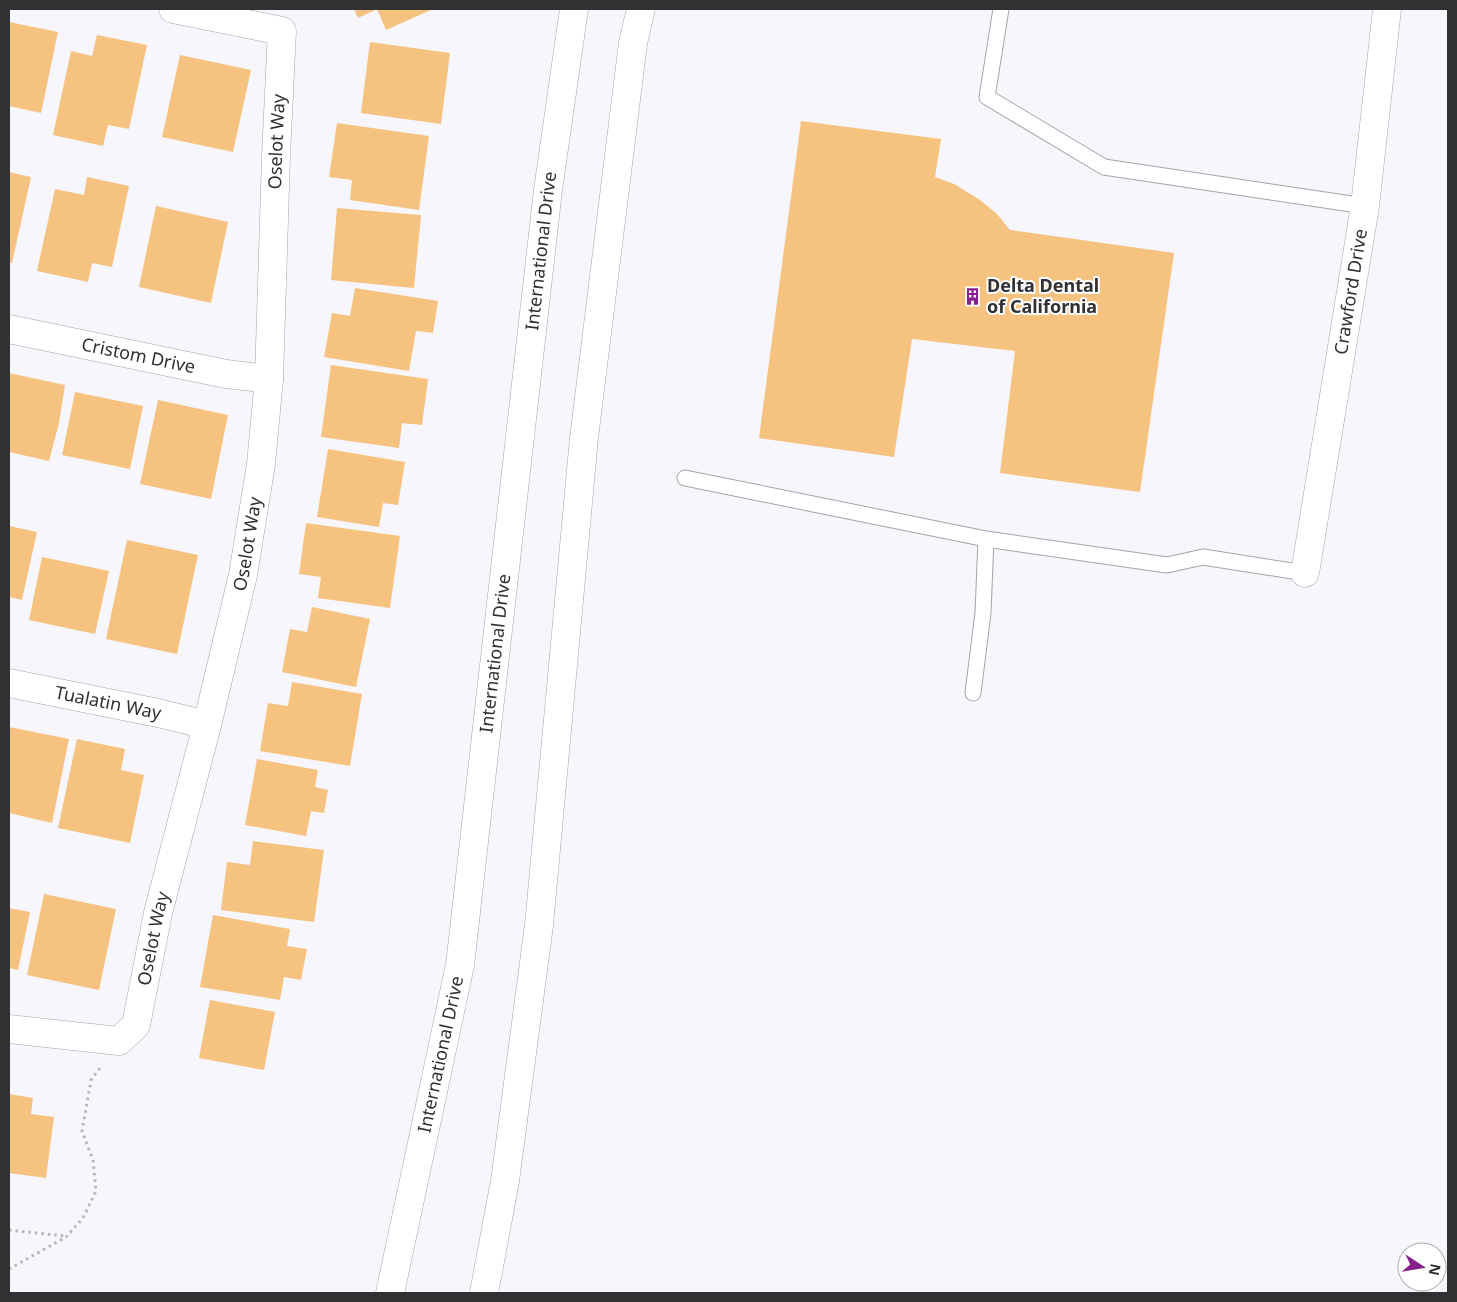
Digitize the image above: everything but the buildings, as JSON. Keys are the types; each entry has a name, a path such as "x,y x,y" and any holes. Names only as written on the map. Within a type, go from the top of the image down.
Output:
{"main road":[{"name":"Oselot Way","path":"119,1041 136,1025 158,913 207,725 242,575 261,464 269,379 282,31 173,9"},
{"name":"International Drive","path":"390,1293 460,965 548,190 574,9"},
{"path":"484,1293 505,1181 539,925 584,438 632,43 641,9"},
{"name":"Crawford Drive","path":"1305,573 1365,206 1387,9"},
{"name":"Cristom Drive","path":"9,329 226,374 269,379"},
{"name":"Tualatin Way","path":"9,682 207,725"},
{"path":"9,1029 119,1041"}],"lane":[{"path":"1000,9 987,97 1104,168 1365,206"},
{"path":"685,478 986,538 1167,565 1203,557 1305,573"},
{"path":"973,693 983,613 986,538"}],"path":[{"path":"9,1269 66,1236 83,1218 96,1191 92,1160 82,1131 91,1080 119,1041"},
{"path":"9,1230 66,1236"}],"place":[{"name":"Delta Dental of California","path":"973,296"}]}
